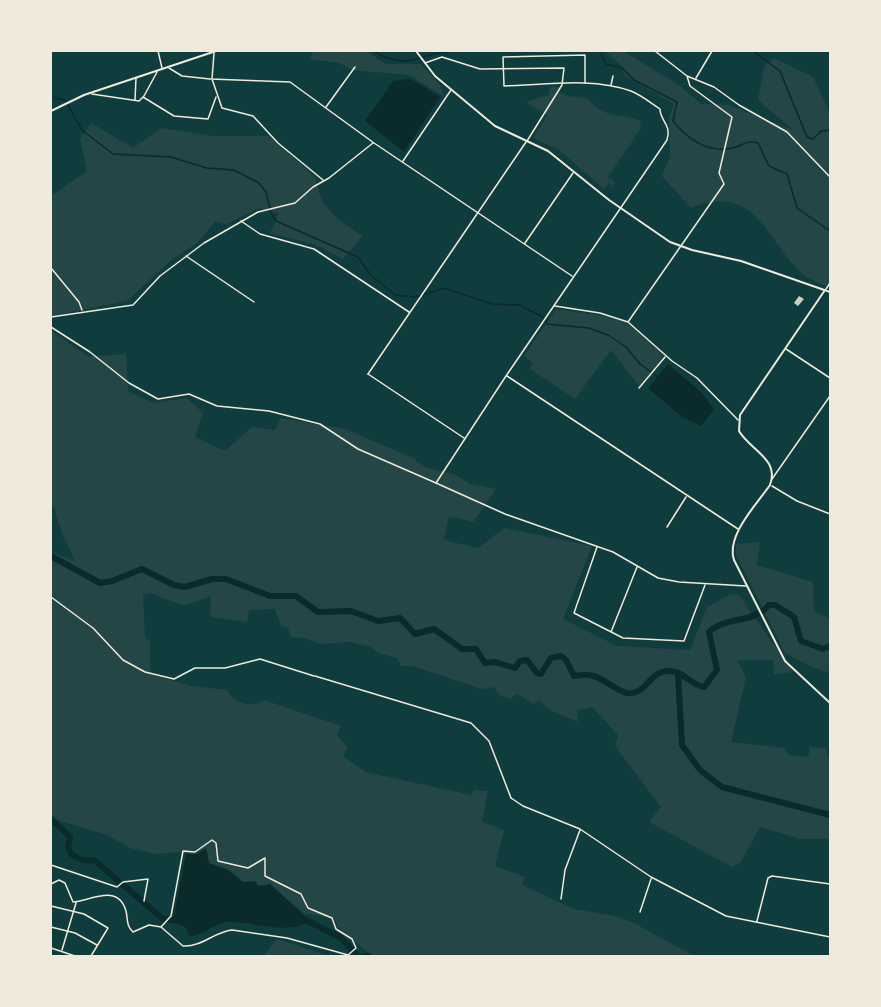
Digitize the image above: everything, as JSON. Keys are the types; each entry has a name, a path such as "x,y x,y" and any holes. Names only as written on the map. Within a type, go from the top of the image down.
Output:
{"main road":[{"path":"51,111 90,93 215,52"},
{"path":"417,53 423,62 451,89 501,131 548,150 621,208 681,247 741,261 830,292"},
{"path":"825,290 739,420 741,435 770,464 772,479 740,530 732,551 785,661 830,704"}],"street":[{"path":"158,51 162,70"},
{"path":"655,51 687,76 714,87 739,105 787,132 830,177"},
{"path":"695,79 712,51"},
{"path":"215,52 212,79 224,110 253,116 278,143 324,181"},
{"path":"436,483 573,276 661,151 669,134 660,109 634,92 585,83 504,86 503,57 585,55 585,83"},
{"path":"423,62 442,57 473,68 564,68 562,85 527,142 477,211 368,374 464,438"},
{"path":"169,68 182,75 212,79 290,82 374,143 573,276"},
{"path":"325,108 355,68"},
{"path":"90,93 135,100 143,97 158,71"},
{"path":"611,86 613,76"},
{"path":"628,322 724,184 719,173 732,117 690,86 687,76"},
{"path":"135,100 136,78"},
{"path":"402,162 451,89"},
{"path":"143,97 174,116 208,119 217,96"},
{"path":"51,317 82,310 133,305 160,276 186,256 258,212 295,203 374,143"},
{"path":"524,244 574,171"},
{"path":"241,221 260,234 314,249 410,313"},
{"path":"186,256 254,302"},
{"path":"51,268 79,302 82,310"},
{"path":"825,290 830,283"},
{"path":"554,306 600,313 628,322 666,356 697,378 739,420"},
{"path":"51,327 90,352 129,383 158,399 189,394 217,406 269,411 320,424 358,449 473,501 613,552 658,578 747,586"},
{"path":"785,349 830,378"},
{"path":"639,388 666,356"},
{"path":"506,376 740,530"},
{"path":"772,479 830,396"},
{"path":"770,485 797,501 830,514"},
{"path":"667,527 687,496"},
{"path":"597,547 573,613 623,638 684,641 705,584"},
{"path":"611,632 637,566"},
{"path":"51,597 93,628 120,657 145,672 174,679 195,668 225,668 260,659 471,723 489,741 511,798 523,806 580,829 651,877 726,916 830,937"},
{"path":"561,899 565,870 580,829"},
{"path":"62,950 76,903 91,896 105,895 119,900 125,908 130,931 137,932 149,925 162,926 183,946 200,945 225,931 232,930 287,938 349,956 356,948 352,939 336,929 332,918 308,908 301,894 265,876 264,858 248,868 218,861 215,842 212,840 195,852 183,851 170,918 162,926"},
{"path":"51,865 120,886 122,883 148,879 144,902"},
{"path":"757,922 768,878 772,876 830,884"},
{"path":"640,912 651,877"},
{"path":"51,884 57,880 63,881 70,900 76,903"},
{"path":"51,906 74,910 108,928 91,956"},
{"path":"51,927 68,930 97,945"},
{"path":"51,948 75,956"}],"shaded area":[{"path":"313,51 367,51 385,64 421,64 440,85 444,97 409,75 352,70 339,63 310,59"},
{"path":"605,51 623,51 679,85 701,104 729,105 793,130 758,100 764,67 774,58 813,77 830,113 830,286 810,279 794,265 754,215 738,205 717,201 691,208 662,176 670,156 669,118 674,104 625,76 620,64"},
{"path":"411,79 440,97 404,152 365,121 393,81"},
{"path":"550,87 560,87 558,91 568,96 587,98 593,105 605,112 640,120 641,128 608,177 615,182 613,186 609,183 604,189 558,149 533,138 547,115 526,102 549,95"},
{"path":"91,123 133,148 161,128 212,136 269,136 316,178 321,197 331,212 363,236 343,259 316,245 270,233 279,213 259,208 227,224 215,222 197,243 170,261 127,301 51,316 51,196 87,171 80,139"},
{"path":"556,309 610,317 627,323 664,356 639,386 611,350 575,399 530,369 533,363 524,356"},
{"path":"51,330 89,357 126,354 128,391 153,403 187,398 203,413 195,437 225,451 252,427 275,430 280,418 345,429 413,458 425,467 456,475 470,484 496,489 473,522 449,516 444,540 478,548 504,528 592,546 563,619 617,646 690,650 707,607 731,594 739,595 793,672 774,674 773,660 737,660 746,677 731,742 785,748 789,755 808,757 810,747 827,748 827,756 830,757 830,839 801,839 760,827 740,863 732,867 649,822 661,807 615,746 618,735 592,707 577,710 578,722 550,710 538,700 534,704 517,694 510,699 499,695 494,687 482,689 412,666 401,666 397,658 378,653 369,646 349,642 320,644 305,638 291,637 288,628 281,626 275,609 249,610 247,622 210,617 211,596 184,606 150,593 143,595 145,638 150,641 150,674 191,686 227,690 230,695 243,703 254,704 264,700 341,726 337,735 348,748 343,756 365,772 472,795 474,790 488,791 482,822 504,830 495,866 525,877 522,885 574,909 615,916 636,924 694,956 372,956 338,927 334,918 303,913 270,884 250,885 229,870 209,863 207,852 200,851 194,855 180,852 156,854 130,848 107,835 51,818 51,552 75,561 55,509 51,506"},
{"path":"668,364 702,393 714,410 701,426 682,417 648,388"},
{"path":"760,542 757,565 813,582 814,611 830,619 830,673 814,668 785,653 736,555 736,544"},
{"path":"206,848 209,863 230,871 242,882 255,881 258,886 270,884 310,921 280,928 228,922 189,936 186,928 173,920 186,854 197,854"},
{"path":"277,939 329,956 263,956"}],"building":[{"path":"799,296 804,299 798,306 794,303"}],"waterway":[{"path":"373,51 385,57 404,61 452,51"},
{"path":"600,51 606,64 622,68 634,80 677,102 673,121 693,140 717,149 736,147 749,142 758,143 769,166 787,174 797,208 830,231"},
{"path":"753,51 780,71 807,137 813,139 821,131 830,130"},
{"path":"51,97 65,100 82,130 113,154 171,157 207,168 234,170 259,183 266,192 271,213 276,221 358,257 370,274 395,295 415,297 444,288 492,304 519,305 545,318 547,324 589,328 608,335 626,347 640,364 658,377"},
{"path":"51,556 100,583 112,581 142,569 174,585 185,587 212,579 226,579 270,596 296,596 318,612 351,611 378,621 400,618 415,634 434,629 462,649 476,649 485,663 495,662 515,668 520,661 527,660 537,673 541,674 551,658 561,656 566,660 574,676 593,676 627,693 638,691 657,674 668,671 680,674 704,687 717,670 709,632 723,624 756,615 769,605 775,605 794,617 801,641 823,649 830,646"},
{"path":"678,674 682,745 700,770 722,787 830,815"},
{"path":"51,819 70,837 68,847 75,856 82,860 94,860 163,919 181,921"},
{"path":"304,919 341,938 358,956"}]}
